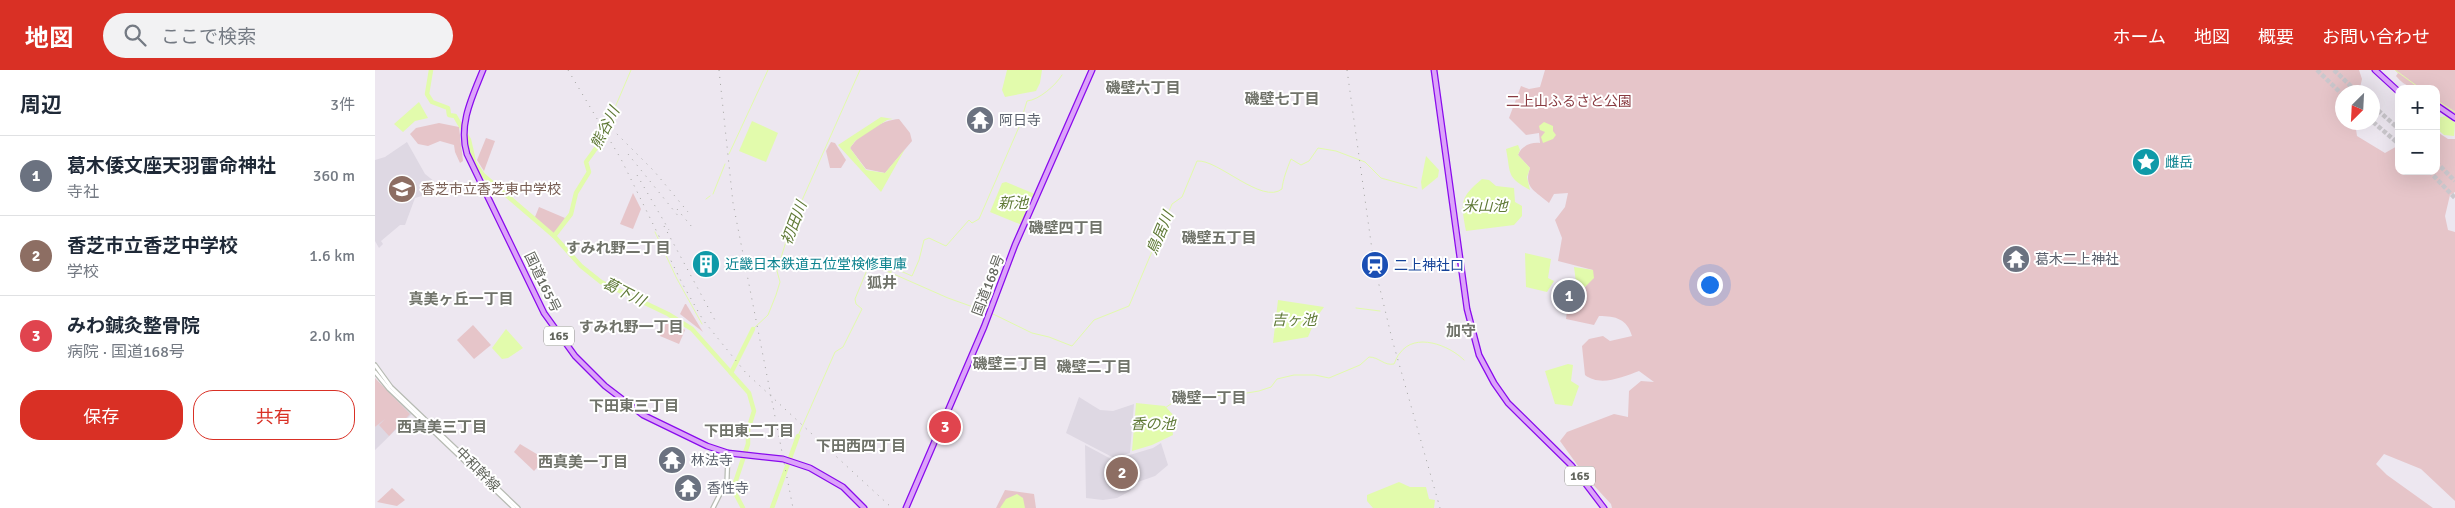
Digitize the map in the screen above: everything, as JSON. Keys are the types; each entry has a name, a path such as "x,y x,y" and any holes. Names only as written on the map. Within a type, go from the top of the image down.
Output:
{"highway":[{"name":"国道165号","path":"483,70 469,106 463,133 469,160 502,224 538,302 551,325 575,356 605,386 643,415 707,446 728,453 783,459 810,468 843,487 864,508"},
{"name":"国道168号","path":"906,508 989,313 1015,245 1092,70"},
{"name":"165","path":"1434,70 1458,246 1473,339 1485,369 1502,396 1554,447 1582,479 1603,508"},
{"path":"2375,70 2395,88"},
{"path":"2440,108 2455,118"}],"main road":[{"name":"中和幹線","path":"375,365 391,387 518,508"},
{"name":"中和幹線","path":"375,372 389,389 514,508"},
{"path":"713,508 727,480 728,453"}],"shaded area":[{"name":"香芝市立香芝東中学校","path":"407,142 425,174 435,182 425,195 415,198 405,225 400,225 381,241 383,244 379,248 375,241 375,160 385,157"},
{"path":"375,377 412,414 375,450 375,427 400,404"},
{"path":"1079,397 1100,410 1113,411 1134,404 1130,453 1114,458 1066,433"},
{"path":"1161,443 1168,465 1155,476 1135,483 1130,491 1117,498 1103,500 1086,498 1085,445 1113,460 1153,448"}],"green space":[{"name":"二上山ふるさと公園","path":"1545,70 2359,70 2362,79 2361,85 2335,85 2335,130 2356,130 2357,136 2385,153 2395,147 2395,175 2440,175 2440,134 2448,139 2455,139 2455,192 2450,195 2445,216 2448,230 2455,232 2455,501 2421,469 2384,454 2376,464 2387,475 2433,508 1612,508 1611,504 1586,477 1560,441 1567,432 1614,414 1628,417 1629,391 1641,381 1654,382 1639,371 1604,381 1591,379 1585,375 1582,346 1589,339 1603,336 1610,341 1632,336 1624,322 1616,318 1599,316 1594,325 1566,319 1569,295 1585,288 1593,270 1558,261 1562,238 1555,220 1565,207 1568,193 1554,194 1549,203 1535,192 1528,180 1530,168 1518,155 1521,149 1527,145 1540,143 1539,133 1526,135 1509,118 1521,86 1529,89 1540,87"},
{"path":"2395,70 2455,70 2455,114 2440,105 2440,85 2407,85 2396,76 2398,73"},
{"path":"899,119 910,133 912,141 885,173 866,169 850,148 859,137 872,128"},
{"path":"439,123 459,127 463,161 460,163 454,145 440,141 428,146 418,144 410,134 416,128"},
{"path":"486,138 495,141 484,171 477,160"},
{"path":"831,142 835,143 846,160 841,168 830,168 826,151"},
{"path":"633,193 641,209 633,229 620,224"},
{"path":"539,207 565,218 554,235 535,217"},
{"path":"686,304 703,332 680,314"},
{"path":"668,319 685,330 679,344 660,336"},
{"path":"473,325 491,345 474,359 457,340"},
{"path":"375,378 410,414 389,436 379,425 385,419 375,427"},
{"path":"520,444 545,459 534,471 514,452"},
{"path":"392,488 405,500 397,506 377,502"},
{"path":"1005,490 1034,494 1036,508 996,508"}],"water":[{"path":"1007,70 1042,70 1040,83 1036,91 1005,97 1002,90"},
{"path":"419,102 428,118 415,121 403,132 394,124"},
{"path":"2447,116 2455,123 2454,136 2444,135 2440,132 2440,117"},
{"path":"881,117 893,119 887,120 855,141 850,148 866,170 885,173 905,149 881,192 838,145"},
{"path":"752,121 778,133 766,162 739,151"},
{"path":"1544,122 1553,126 1553,131 1556,135 1553,139 1543,143 1541,137 1545,132 1540,130 1539,126"},
{"path":"1518,145 1520,150 1518,155 1530,168 1527,177 1530,190 1517,182 1509,170 1506,149"},
{"path":"1426,156 1439,170 1438,177 1422,190 1421,182"},
{"name":"米山池","path":"1482,179 1489,180 1496,186 1514,188 1515,202 1522,206 1522,216 1514,225 1466,231 1463,202 1469,191"},
{"name":"新池","path":"1006,182 1035,194 1022,225 990,212 1002,183"},
{"path":"1525,253 1551,259 1548,278 1554,281 1547,292 1526,287"},
{"path":"1574,267 1593,270 1594,278 1584,288 1576,282"},
{"name":"吉ヶ池","path":"1278,300 1324,307 1316,318 1308,337 1273,343"},
{"path":"506,329 523,348 508,358 502,359 492,348"},
{"path":"1568,364 1573,365 1571,381 1579,386 1572,406 1555,404 1545,371"},
{"name":"香の池","path":"1136,403 1165,406 1176,418 1171,420 1173,435 1152,445 1132,451"},
{"path":"1399,482 1410,487 1426,487 1429,499 1435,500 1434,508 1373,508 1367,501 1367,495"},
{"path":"1017,494 1023,498 1025,508 1000,508 1006,499"}],"waterway":[{"name":"葛下川","path":"431,70 427,94 432,102 448,108 449,115 455,116 469,140 474,162 483,175 554,236 581,266 601,282 668,314 692,329 749,393 754,411 748,430 748,444 733,489 743,508"},
{"name":"熊谷川","path":"605,131 631,70"},
{"path":"729,154 768,70"},
{"name":"初田川","path":"753,329 768,315 780,282 777,271 791,225 860,70"},
{"path":"2395,70 2416,85"},
{"path":"798,436 835,352 843,347 862,309 856,304 855,299 869,265 889,272 896,269 912,276 919,260 924,240 929,238 946,246 969,220 972,223 979,219 1019,127 1027,101 1037,98 1047,91 1062,75"},
{"path":"2440,103 2455,112"},
{"name":"熊谷川","path":"554,236 571,214 576,193 589,172 586,162 602,140 605,131"},
{"name":"鳥居川","path":"991,313 1032,333 1072,346 1094,320 1129,306 1172,204 1182,197 1197,161 1206,162 1252,187 1273,192 1282,189 1291,159 1301,165 1309,161 1318,148 1336,151 1365,162 1381,178 1417,188"},
{"path":"713,194 725,164"},
{"path":"706,199 710,196"},
{"path":"655,232 677,279 702,324"},
{"name":"鳥居川","path":"889,272 948,298 987,312"},
{"path":"1356,308 1380,311"},
{"name":"初田川","path":"731,373 753,329"},
{"path":"1165,408 1175,401 1205,399 1232,392 1241,394 1259,391 1271,387 1277,379 1294,375 1315,375 1329,378 1360,365 1369,357 1376,358 1387,364 1394,364 1400,353 1414,343 1423,342 1441,346 1464,360"},
{"name":"鳥居川","path":"772,508 798,436"}],"tunnel":[{"path":"2317,70 2335,87"},
{"path":"2334,70 2350,85"},
{"path":"2380,112 2395,125"},
{"path":"2380,128 2395,141"},
{"path":"2440,166 2455,181"},
{"path":"2433,175 2455,198"}],"railway":[{"path":"568,70 621,159 682,283 703,320 746,373 892,508"},
{"path":"719,70 733,203 793,508"},
{"path":"1347,70 1374,264 1392,339 1440,508"},
{"path":"607,124 654,171 688,212"},
{"path":"628,154 679,217"},
{"path":"637,175 669,230"},
{"path":"677,209 692,227"},
{"path":"664,226 716,322"}],"place":[{"name":"阿日寺","path":"980,120"},
{"name":"雌岳","path":"2146,162"},
{"name":"香芝市立香芝東中学校","path":"402,189"},
{"name":"葛木二上神社","path":"2016,259"},
{"name":"近畿日本鉄道五位堂検修車庫","path":"706,264"},
{"name":"二上神社口","path":"1375,265"},
{"name":"葛木倭文座天羽雷命神社","path":"1569,296"},
{"name":"みわ鍼灸整骨院","path":"945,427"},
{"name":"林法寺","path":"672,460"},
{"name":"香芝市立香芝中学校","path":"1122,473"},
{"name":"香性寺","path":"688,488"}],"district":[{"name":"磯壁六丁目","path":"1143,88"},
{"name":"磯壁七丁目","path":"1282,99"},
{"name":"磯壁四丁目","path":"1066,228"},
{"name":"磯壁五丁目","path":"1219,238"},
{"name":"すみれ野二丁目","path":"618,248"},
{"name":"狐井","path":"882,283"},
{"name":"真美ヶ丘一丁目","path":"461,299"},
{"name":"すみれ野一丁目","path":"631,327"},
{"name":"加守","path":"1461,331"},
{"name":"磯壁三丁目","path":"1010,364"},
{"name":"磯壁二丁目","path":"1094,367"},
{"name":"磯壁一丁目","path":"1209,398"},
{"name":"下田東三丁目","path":"634,406"},
{"name":"西真美三丁目","path":"442,427"},
{"name":"下田東二丁目","path":"749,431"},
{"name":"下田西四丁目","path":"861,446"},
{"name":"西真美一丁目","path":"583,462"}]}
